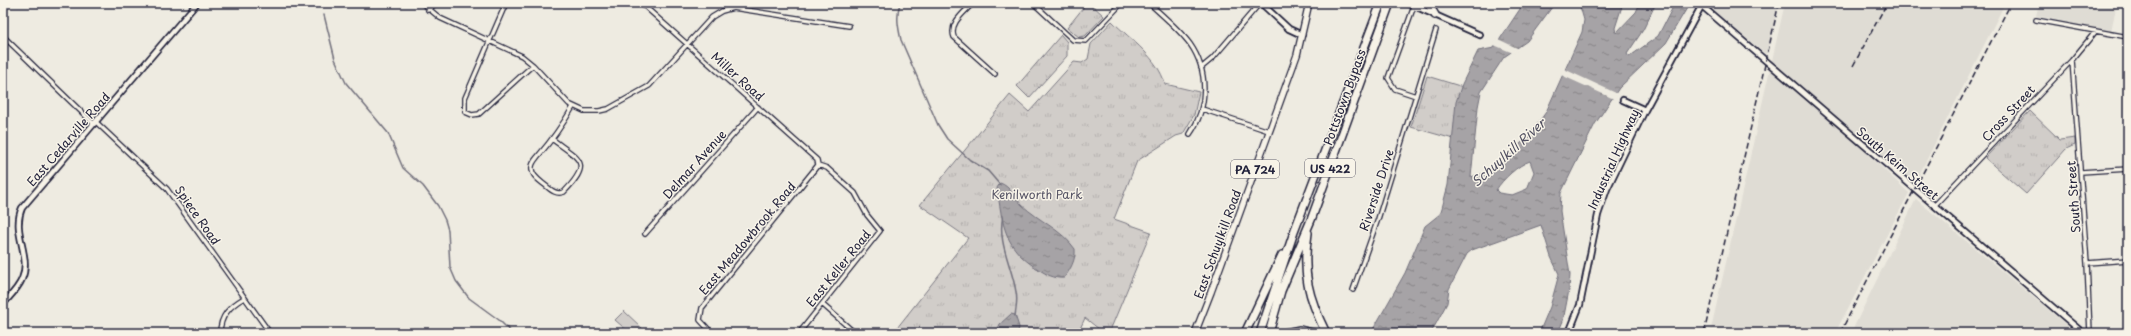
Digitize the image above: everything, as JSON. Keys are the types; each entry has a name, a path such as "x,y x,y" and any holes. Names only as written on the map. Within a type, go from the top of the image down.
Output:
{"highway":[{"name":"Pottstown Bypass","path":"1260,333 1294,232 1381,3"},
{"name":"Pottstown Bypass","path":"1269,333 1281,291 1310,220 1390,3"},
{"path":"1428,3 1435,15"},
{"path":"1310,220 1305,258 1305,277 1311,299 1326,333"},
{"path":"1245,333 1294,232"},
{"path":"1285,333 1300,330 1312,333"}],"main road":[{"name":"East Schuylkill Road","path":"1195,333 1269,131 1302,35 1309,3"}],"street":[{"name":"East Cedarville Road","path":"3,304 19,285 24,273 25,262 17,227 22,208 197,3"},
{"path":"422,3 428,10 440,18 515,52 533,65 562,98 573,106 584,111 595,112 608,109 649,86 712,17 728,9 743,9 849,26"},
{"path":"428,10 436,3"},
{"path":"506,3 465,98 464,108 468,114 479,114 533,65"},
{"name":"Miller Road","path":"641,3 817,160 818,165"},
{"path":"972,3 953,24 954,37 995,74"},
{"path":"1033,3 1073,40 1086,41 1122,3"},
{"path":"1149,3 1187,40 1195,51 1201,68 1204,87 1202,108 1190,134"},
{"path":"1201,68 1214,58 1260,3 1289,29 1302,35"},
{"path":"1408,3 1418,5 1435,15 1480,35"},
{"path":"1416,96 1395,89 1388,78 1418,5"},
{"name":"Industrial Highway","path":"1569,333 1580,305 1598,215 1608,189 1645,110 1703,5"},
{"name":"South Keim Street","path":"1703,5 1934,206 2083,333"},
{"path":"2036,20 2128,37"},
{"name":"Riverside Drive","path":"1353,290 1436,30"},
{"name":"Cross Street","path":"1934,206 2072,60 2096,31"},
{"name":"Spiece Road","path":"3,36 167,189 270,333"},
{"name":"South Street","path":"2072,60 2081,172 2090,333"},
{"path":"1623,100 1645,110"},
{"path":"552,139 578,159 581,165 580,173 564,192 561,193 554,192 537,178 532,170 535,160 552,139 573,106"},
{"name":"Delmar Avenue","path":"645,234 758,107"},
{"path":"1202,108 1269,131"},
{"name":"East Keller Road","path":"799,333 880,231 867,216 855,193 827,168 818,165"},
{"name":"East Meadowbrook Road","path":"712,333 702,325 699,316 702,308 818,165"},
{"path":"2081,172 2128,169"},
{"path":"2087,263 2128,260"},
{"path":"220,333 222,318 227,311 244,298"},
{"path":"822,304 856,333"}],"shaded area":[{"path":"1703,3 1779,3 1767,55"},
{"path":"1785,3 2005,3 1915,183 1780,72 1909,193 1835,333 1710,333"},
{"path":"2039,3 2117,3 2111,31 2036,16"},
{"path":"1916,199 2076,333 1851,333"}],"green space":[{"path":"1087,3 1090,3 1104,16 1085,36 1079,37 1067,28"},
{"name":"Kenilworth Park","path":"1112,21 1150,58 1165,84 1199,92 1194,115 1183,134 1176,136 1137,161 1114,219 1151,232 1109,333 1104,333 1085,318 1078,333 893,333 968,238 920,205 1010,95 1029,112 1074,62 1082,63 1088,59 1091,44"},
{"path":"1061,35 1067,42 1067,56 1029,98 1017,86"},
{"path":"1427,76 1463,87 1457,140 1411,127"},
{"path":"2030,111 2060,140 2075,138 2075,145 2066,149 2026,194 1985,158"},
{"path":"624,311 642,328 637,333 630,333 615,320"}],"water":[{"path":"1524,3 1555,3 1527,41 1504,57 1481,92 1478,107 1471,177 1489,172 1529,136 1546,112 1582,32 1584,20 1579,3 1623,3 1615,28 1616,33 1636,12 1640,3 1656,3 1643,30 1627,54 1629,57 1658,36 1675,3 1690,3 1666,43 1619,88 1595,124 1561,193 1560,211 1570,275 1569,290 1563,321 1558,333 1539,333 1550,307 1559,274 1551,257 1541,225 1472,250 1467,254 1449,289 1447,303 1431,333 1371,333 1405,273 1425,226 1440,214 1448,185 1456,102 1462,84 1478,51 1494,48","holes":["1530,161 1534,172 1527,189 1512,195 1499,193 1496,190 1511,173 1525,163"]},
{"path":"1000,183 1010,190 1029,211 1064,236 1075,249 1074,261 1064,278 1053,277 1047,274 1038,269 1018,253 1007,235 1001,214 997,188"},
{"path":"1011,314 1015,315 1019,327 1018,333 996,333 1000,324"}],"pier":[{"path":"1498,39 1519,49 1513,53 1494,45"},
{"path":"1564,69 1618,94 1614,99 1561,75"}],"waterway":[{"path":"900,3 898,22 901,40 938,125 947,139 970,160 988,171 1000,185"},
{"path":"324,15 335,59 346,83 388,133 403,168 423,186 438,206 445,220 448,230 450,267 456,281 469,298 499,320 512,333"},
{"path":"1003,216 1003,245 1017,295 1015,316"}],"railway":[{"path":"1704,333 1779,3"},
{"path":"1853,66 1887,3"},
{"path":"1840,333 2011,3"}],"water label":[{"name":"Schuylkill River","path":"1508,152"}]}
